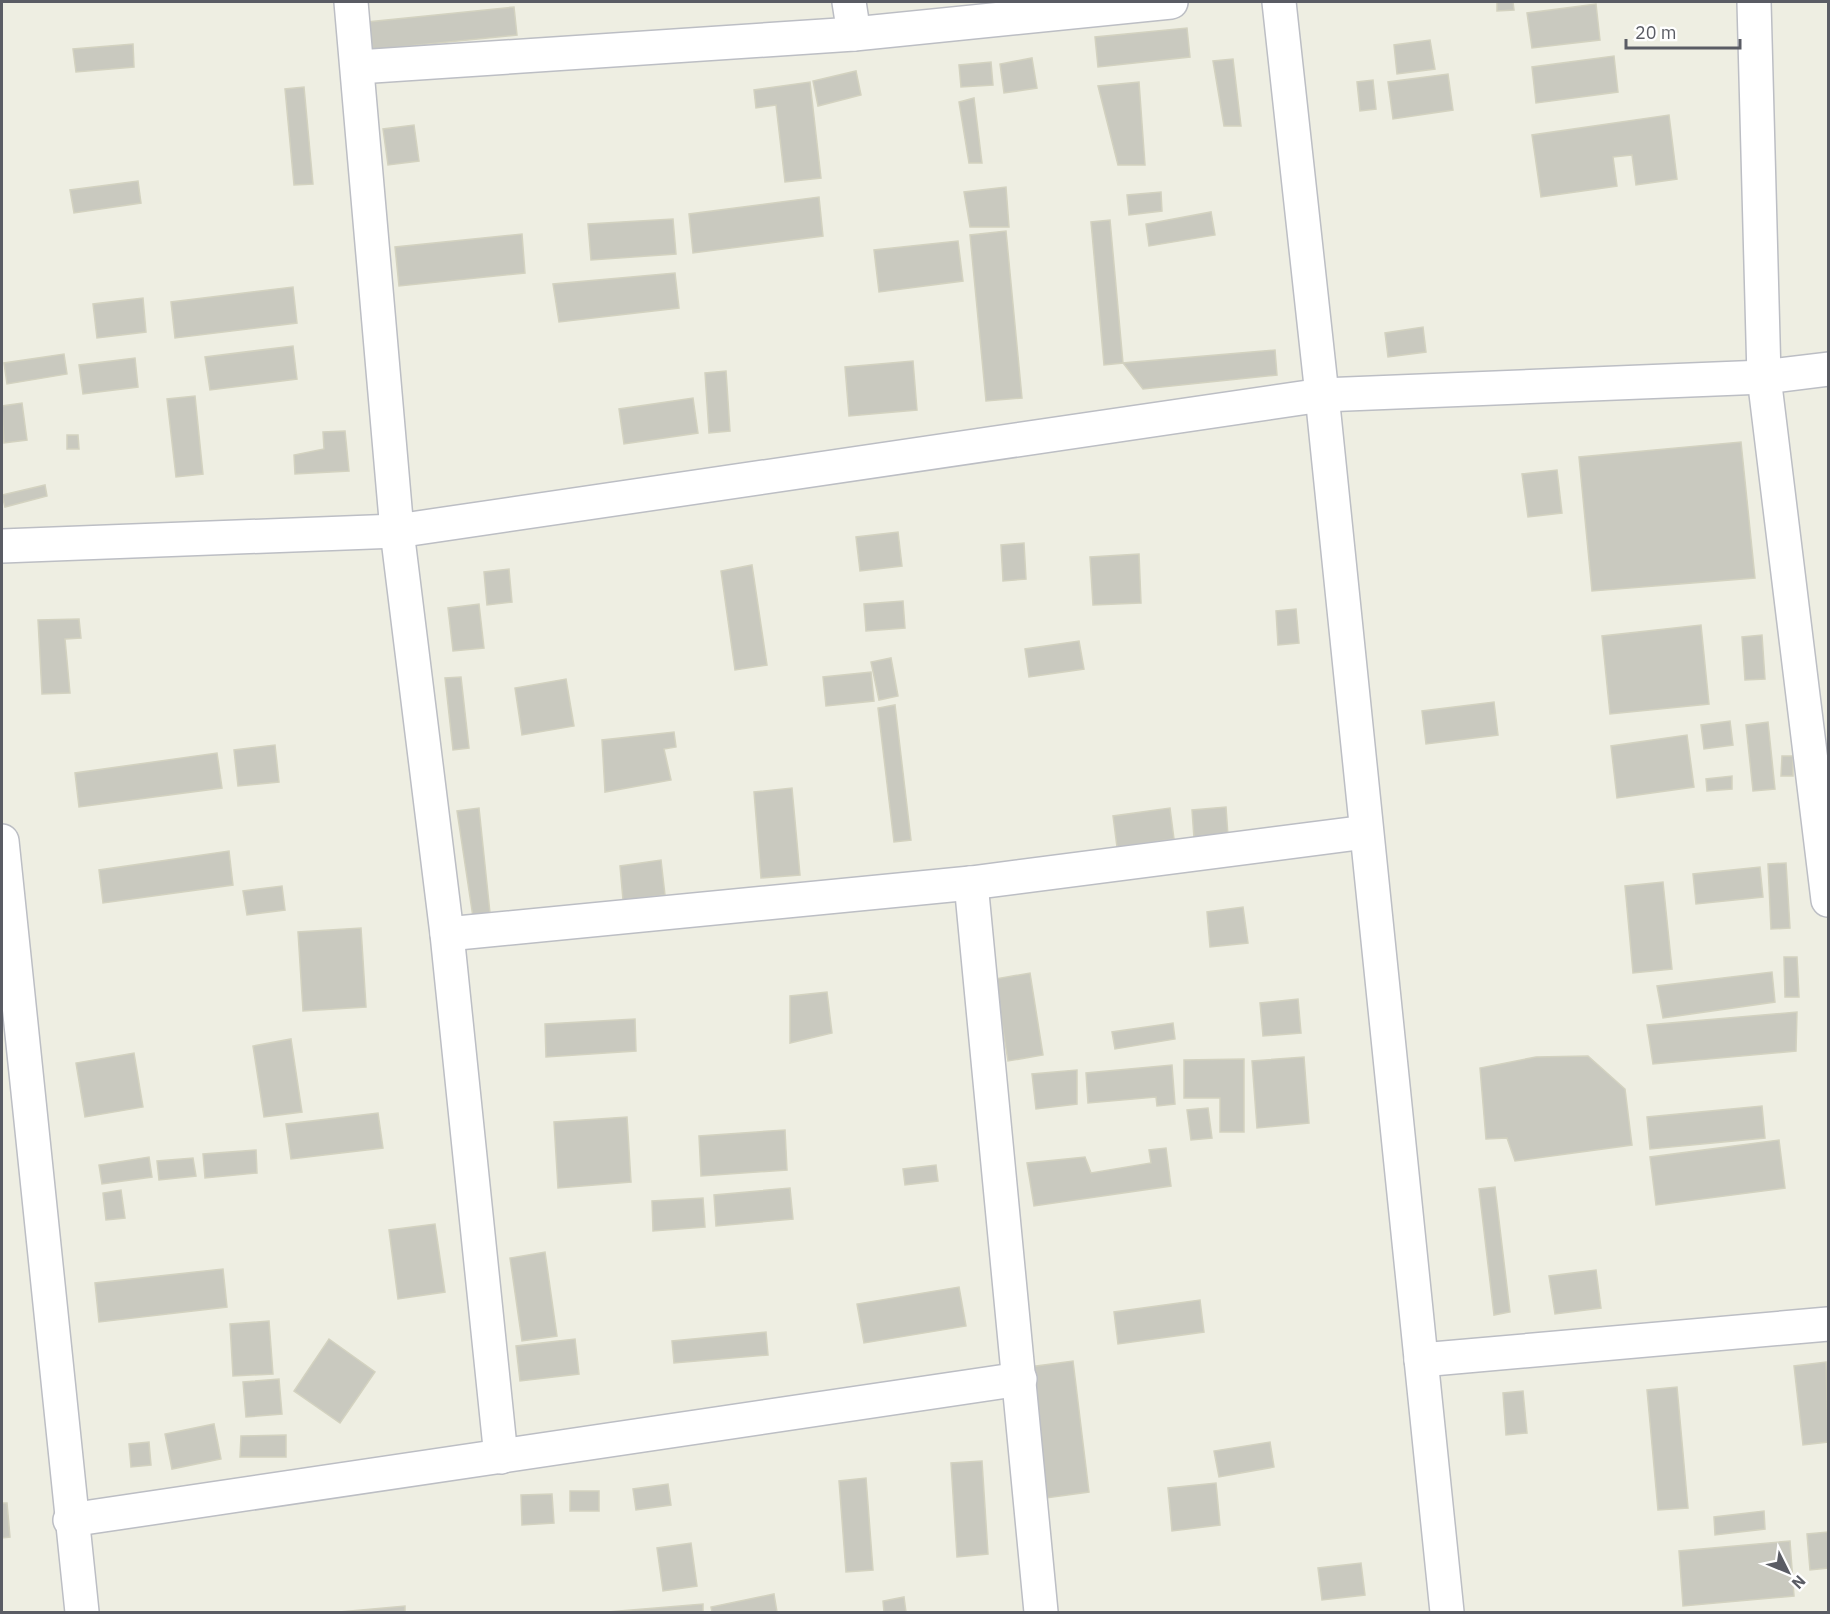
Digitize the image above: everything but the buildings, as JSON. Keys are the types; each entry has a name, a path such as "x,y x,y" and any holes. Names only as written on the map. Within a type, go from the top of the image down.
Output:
{"street":[{"path":"351,2 397,531 447,934 501,1457"},
{"path":"849,2 854,34"},
{"path":"358,67 854,34 1171,2"},
{"path":"1279,2 1322,395 1447,1612"},
{"path":"1754,2 1764,377 1825,832 1828,900"},
{"path":"2,546 397,531 1322,395 1764,377 1828,369"},
{"path":"447,934 971,883 1366,832"},
{"path":"2,841 5,903 70,1520 82,1612"},
{"path":"971,883 1041,1612"},
{"path":"1420,1360 1828,1324"},
{"path":"70,1520 1020,1379"}]}
